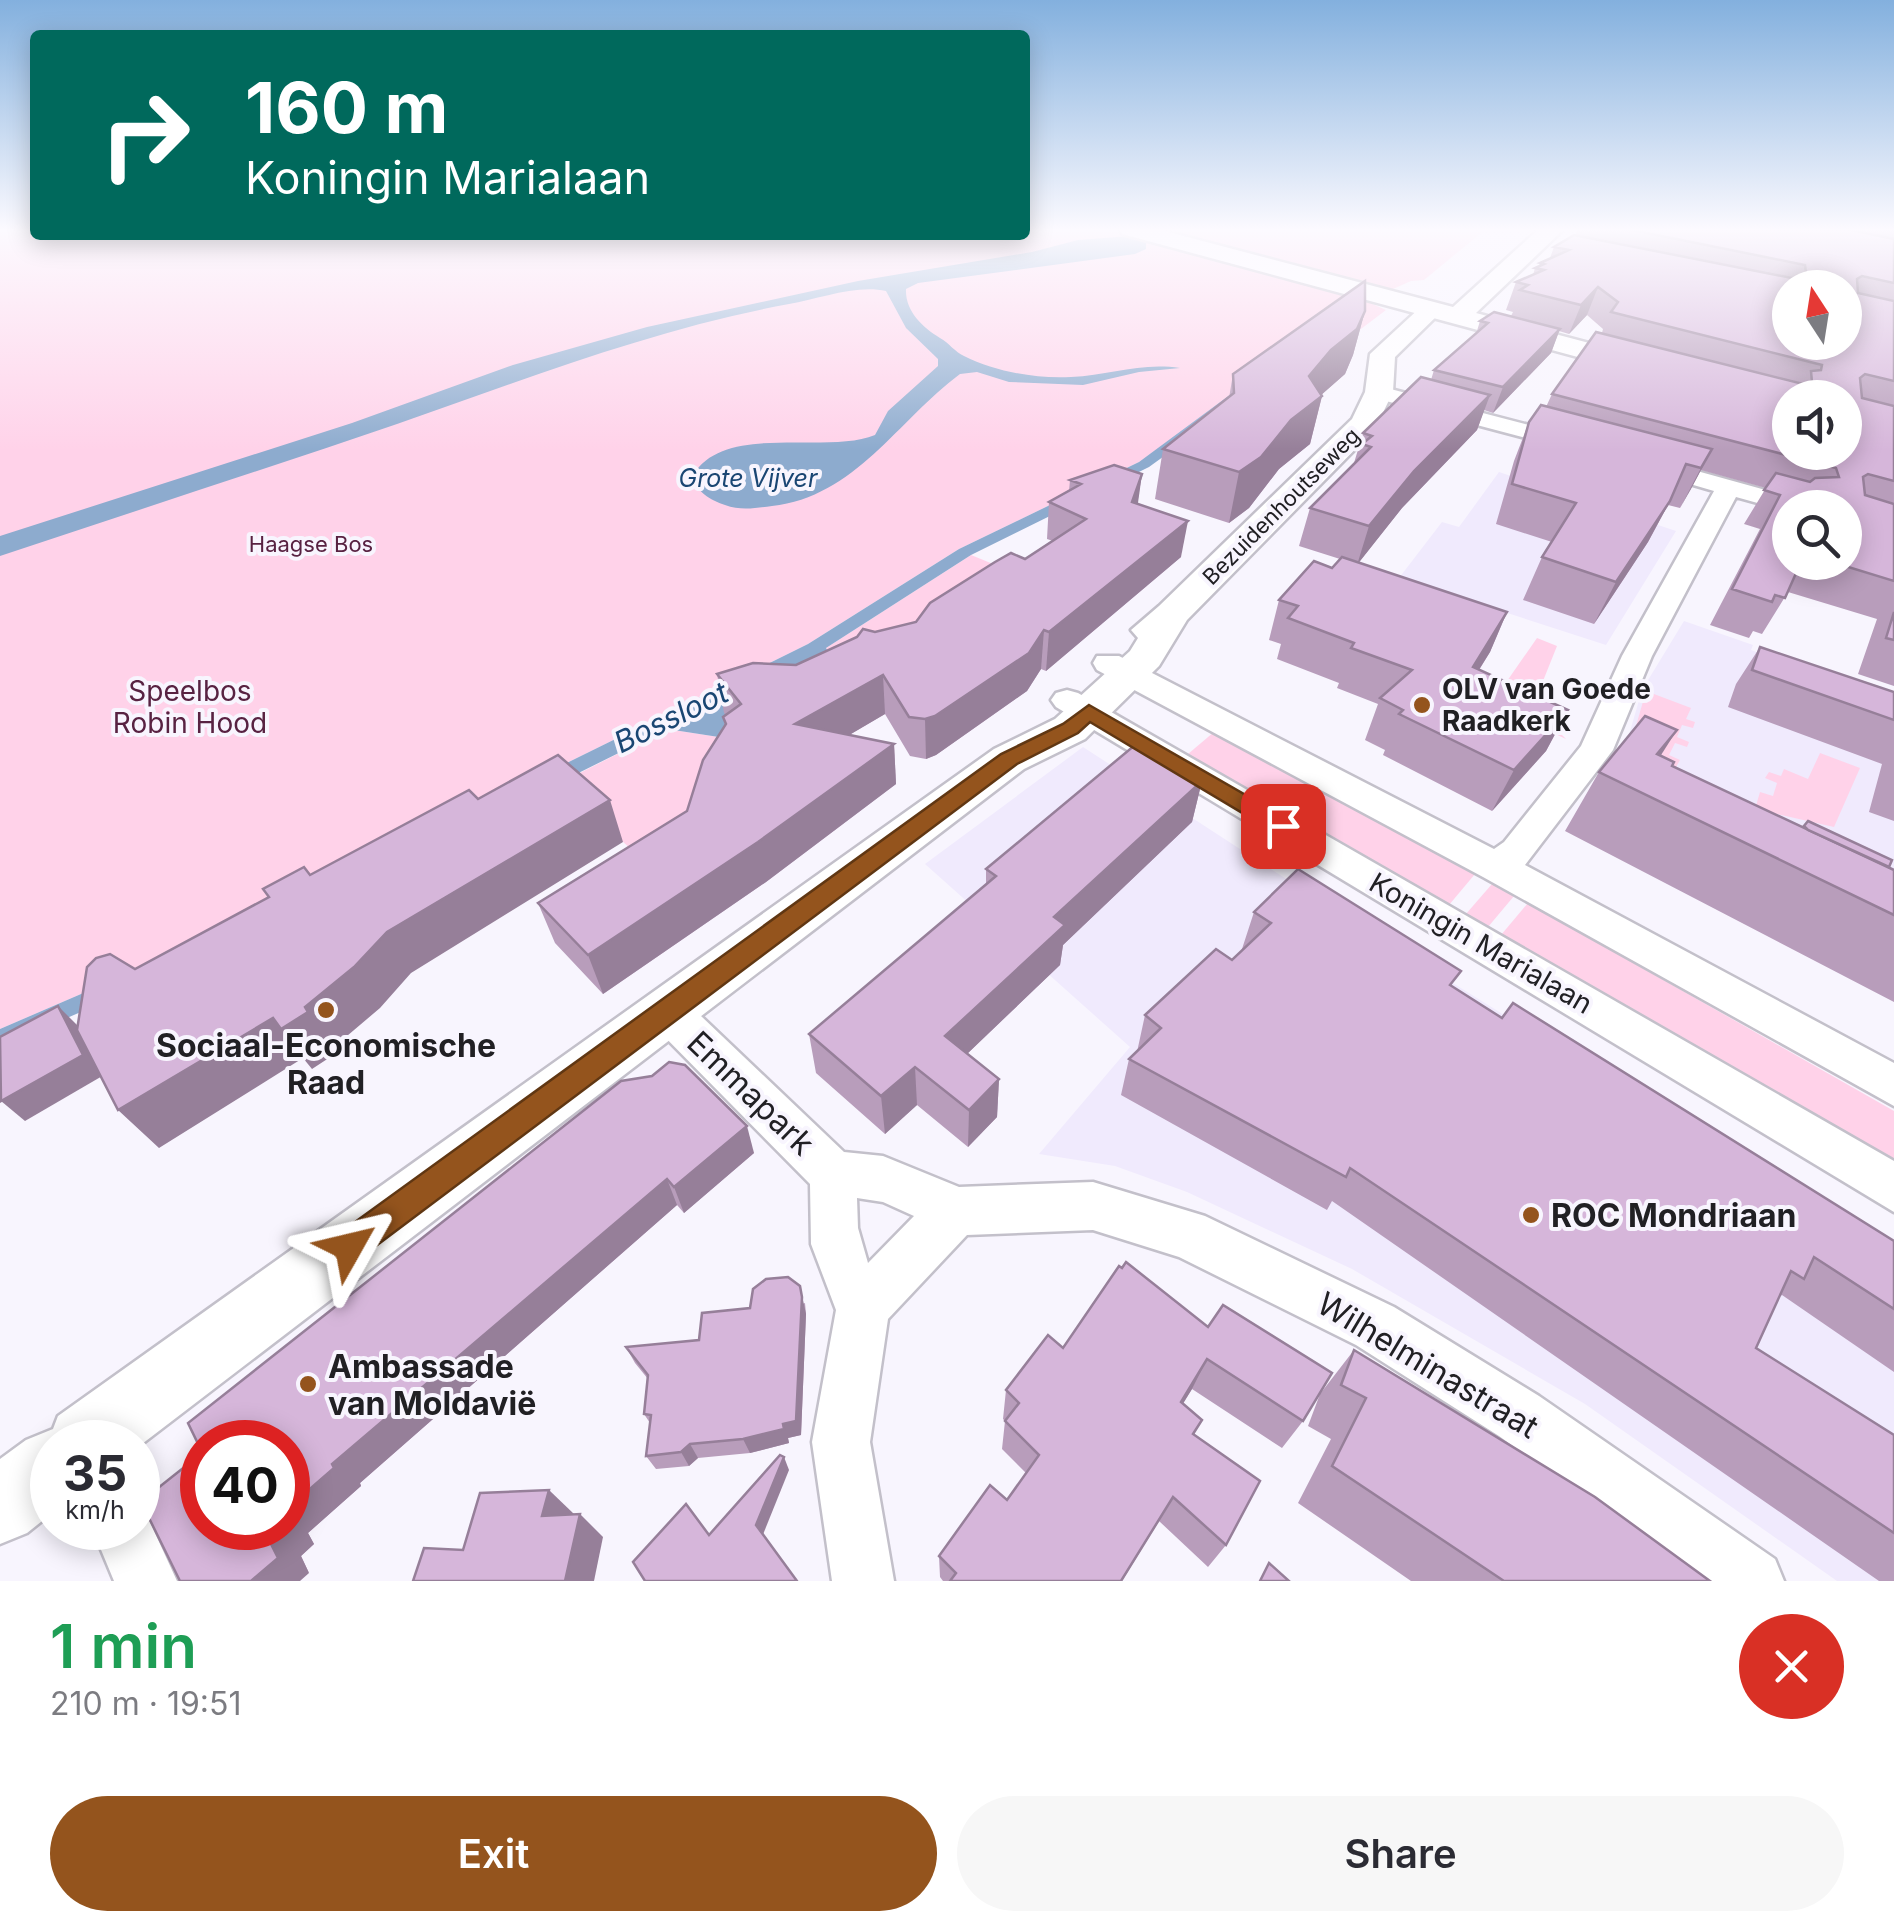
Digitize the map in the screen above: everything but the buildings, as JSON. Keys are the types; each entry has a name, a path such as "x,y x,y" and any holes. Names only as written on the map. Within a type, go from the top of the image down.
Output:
{"main road":[{"path":"1463,303 1676,368"}],"street":[{"name":"Bezuidenhoutseweg","path":"114,1420 1009,759 1070,728 1078,706 1119,667 1144,658 1172,614 1366,423 1379,392 1448,303"},
{"path":"1379,392 1595,450"},
{"path":"1633,460 1772,499"},
{"path":"1496,867 1517,852 1596,750 1637,656 1729,486"},
{"path":"1119,667 1496,867 1894,1086"},
{"name":"Koningin Marialaan","path":"1078,706 1894,1188"},
{"name":"Emmapark","path":"666,1010 836,1176"},
{"name":"Emmapark","path":"836,1176 883,1176 956,1212"},
{"name":"Emmapark","path":"836,1176 829,1209 833,1232 848,1281 863,1307"},
{"name":"Wilhelminastraat","path":"956,1212 998,1207 1093,1206 1187,1234 1376,1326 1519,1416 1753,1581"},
{"path":"862,1581 842,1442 863,1307 909,1255 956,1212"},
{"path":"0,1506 30,1483"},
{"path":"132,1550 146,1581"}],"shaded area":[{"path":"1499,472 1676,531 1606,645 1399,578 1442,522 1459,527"},
{"path":"1684,621 1753,645 1751,650 1894,700 1894,912 1619,769 1642,690"},
{"name":"ROC Mondriaan","path":"1083,747 1294,884 1894,1258 1894,1581 1837,1581 1585,1404 1352,1269 1187,1192 1115,1166 1039,1154 1130,1047 925,864"}],"green space":[{"name":"Haagse Bos","path":"0,303 1370,303 1386,310 1353,335 1230,397 1139,462 959,549 808,644 220,934 0,1029"},
{"path":"971,555 1003,568 840,675 826,648"},
{"path":"1537,638 1557,646 1533,706 1566,739 1491,704"},
{"path":"1646,691 1691,708 1686,719 1695,722 1693,728 1682,725 1677,737 1689,742 1687,747 1675,743 1669,755 1680,760 1672,774 1624,768"},
{"path":"667,729 738,740 649,865 558,784"},
{"path":"1214,732 1475,874 1449,905 1188,754"},
{"path":"1820,753 1860,768 1834,827 1755,809 1760,792 1773,796 1777,783 1765,778 1769,772 1781,776 1784,769 1808,779"},
{"path":"1492,884 1514,896 1488,927 1466,914"},
{"path":"1528,903 1894,1111 1894,1166 1501,935"}],"water":[{"path":"758,303 791,303 639,341 0,556 0,536 352,423 513,365 647,327"},
{"name":"Grote Vijver","path":"892,303 908,303 921,323 958,352 1003,370 1058,377 1152,367 1180,368 1139,372 1083,385 1009,382 977,372 960,374 852,472 801,500 754,508 731,507 714,501 697,486 693,475 708,459 728,449 752,444 855,440 875,435 888,411 938,366 938,359 906,328"},
{"name":"Bossloot","path":"1349,307 1366,310 1149,467 971,555 826,648 840,675 738,740 667,729 210,956 0,1047 0,1029 220,934 808,644 959,549 1139,462"}],"place":[{"name":"OLV van Goede Raadkerk","path":"1422,705"},
{"name":"Sociaal-Economische Raad","path":"326,1010"},
{"name":"ROC Mondriaan","path":"1531,1215"},
{"name":"Ambassade van Moldavië","path":"308,1384"}],"route":[{"path":"349,1247 1009,759 1070,728 1089,712 1283,826"}],"park label":[{"name":"Speelbos Robin Hood","path":"190,707"}]}
